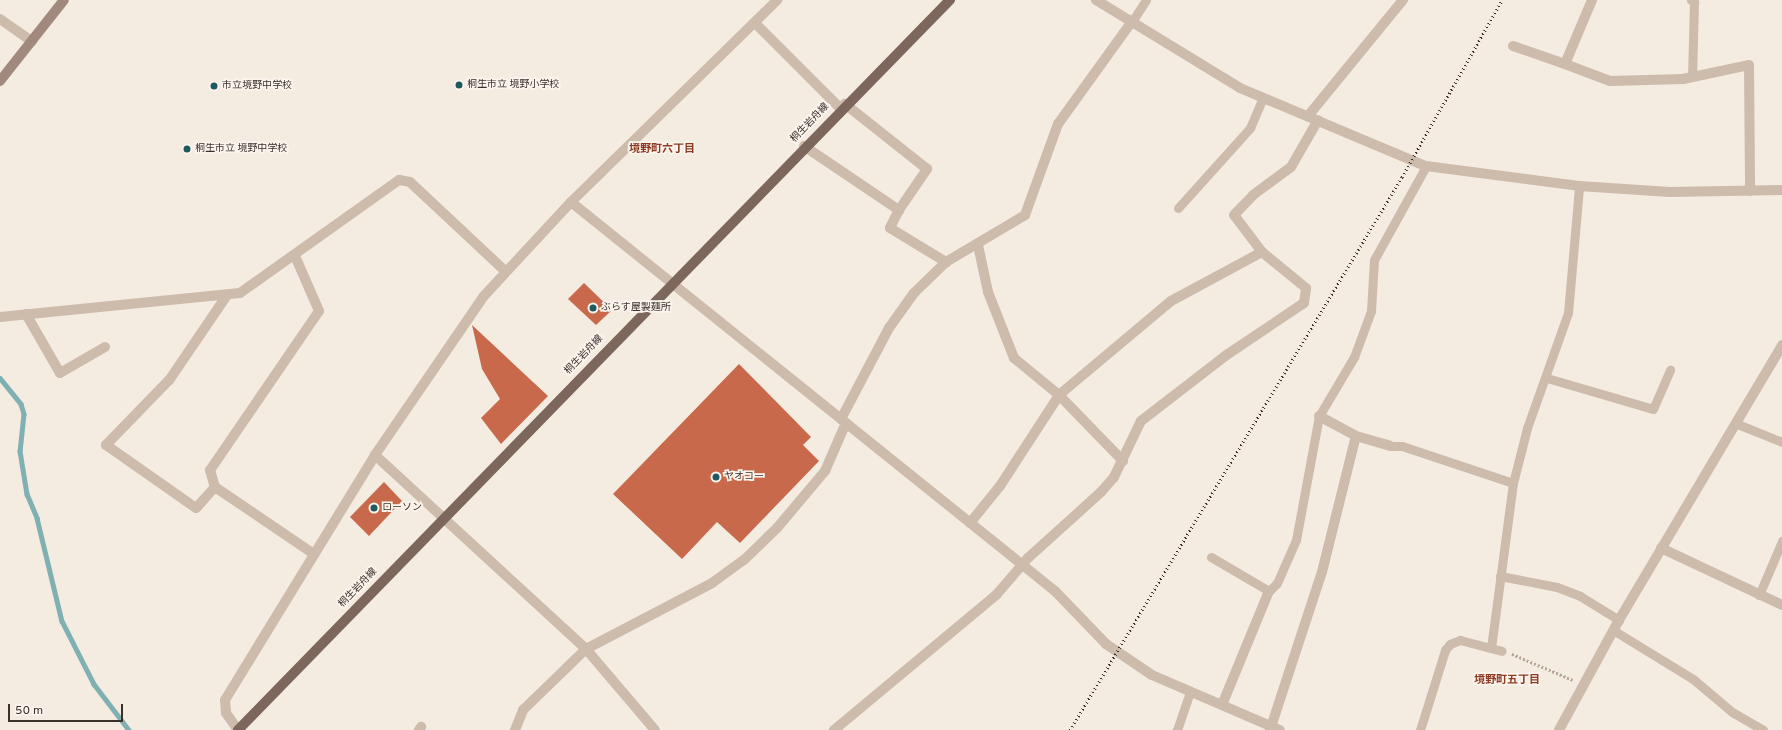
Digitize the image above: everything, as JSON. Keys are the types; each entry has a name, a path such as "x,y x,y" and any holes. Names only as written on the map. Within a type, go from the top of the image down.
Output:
{"main road":[{"name":"桐生岩舟線","path":"238,730 843,106 950,0"}],"street":[{"path":"0,81 64,0"},
{"path":"238,730 226,712 225,700 376,455 483,297 505,271 570,202 756,24 777,0"},
{"path":"1097,0 1133,20 1240,88 1426,166 1579,186 1670,192 1782,190"},
{"path":"1308,116 1403,0"},
{"path":"1565,64 1592,0"},
{"path":"0,19 32,41"},
{"path":"515,730 523,710 586,649 712,583 744,560 777,528 825,472 844,421 889,328 914,293 946,262 978,245 1025,215 1058,124 1133,20"},
{"path":"756,24 843,106 928,169 899,210 890,228 946,262"},
{"path":"1513,46 1610,81 1692,77 1749,65 1750,191"},
{"path":"834,730 997,594 1022,564 1101,492 1123,461 1141,421 1225,356 1304,303 1306,288 1262,252 1234,216 1254,195 1291,167 1318,120"},
{"path":"804,146 899,210"},
{"path":"0,316 227,296 253,287 399,180 410,182 505,271"},
{"path":"570,202 672,282 1022,564 1065,601 1106,644 1152,675 1273,729 1322,572 1356,436"},
{"path":"978,245 988,292 1014,358 1059,395 1123,461"},
{"path":"970,523 1000,486 1059,395 1171,301 1262,252"},
{"path":"295,256 319,311 210,470 215,487 314,554"},
{"path":"215,487 196,508 106,445 170,379 227,296"},
{"path":"26,314 60,372 105,347"},
{"path":"1559,730 1614,630 1618,620 1782,345"},
{"path":"1319,416 1356,436 1390,446"},
{"path":"376,455 444,516 586,649 655,730"},
{"path":"1662,548 1782,605"},
{"path":"1222,705 1269,591"}],"lane":[{"path":"1133,20 1146,0"},
{"path":"1691,0 1694,2 1692,77"},
{"path":"1178,208 1250,128 1263,98"},
{"path":"1211,557 1269,591 1277,583 1296,540 1319,416 1365,331 1371,311 1371,269 1378,249 1426,166"},
{"path":"1491,648 1513,482 1527,428 1568,313 1579,186"},
{"path":"1546,378 1653,409 1670,370"},
{"path":"1735,423 1782,442"},
{"path":"1390,446 1402,446 1513,482"},
{"path":"1759,595 1782,541"},
{"path":"1500,576 1557,587 1618,620"},
{"path":"1614,630 1693,679 1732,712 1763,730"},
{"path":"1420,730 1445,650 1460,640 1502,651"},
{"path":"1177,730 1190,692"}],"path":[{"path":"1502,651 1526,658 1584,685"}],"building":[{"path":"584,283 612,310 596,325 568,299"},
{"path":"472,325 548,396 501,444 481,418 500,399 482,369"},
{"name":"ヤオコー","path":"739,364 811,437 803,445 819,461 740,543 717,522 682,559 613,494"},
{"path":"384,482 402,501 369,536 350,517"}],"waterway":[{"path":"0,378 21,404 24,414 20,451 27,494 37,518 62,621 94,684 129,730"}],"railway":[{"path":"1070,730 1402,177 1502,0"}],"place":[{"name":"桐生市立 境野小学校","path":"459,85"},
{"name":"市立境野中学校","path":"214,86"},
{"name":"桐生市立 境野中学校","path":"187,149"},
{"name":"ぶらす屋製麺所","path":"593,308"},
{"name":"ヤオコー","path":"716,477"},
{"name":"ローソン","path":"374,508"}],"district":[{"name":"境野町六丁目","path":"662,149"},
{"name":"境野町五丁目","path":"1507,680"}]}
